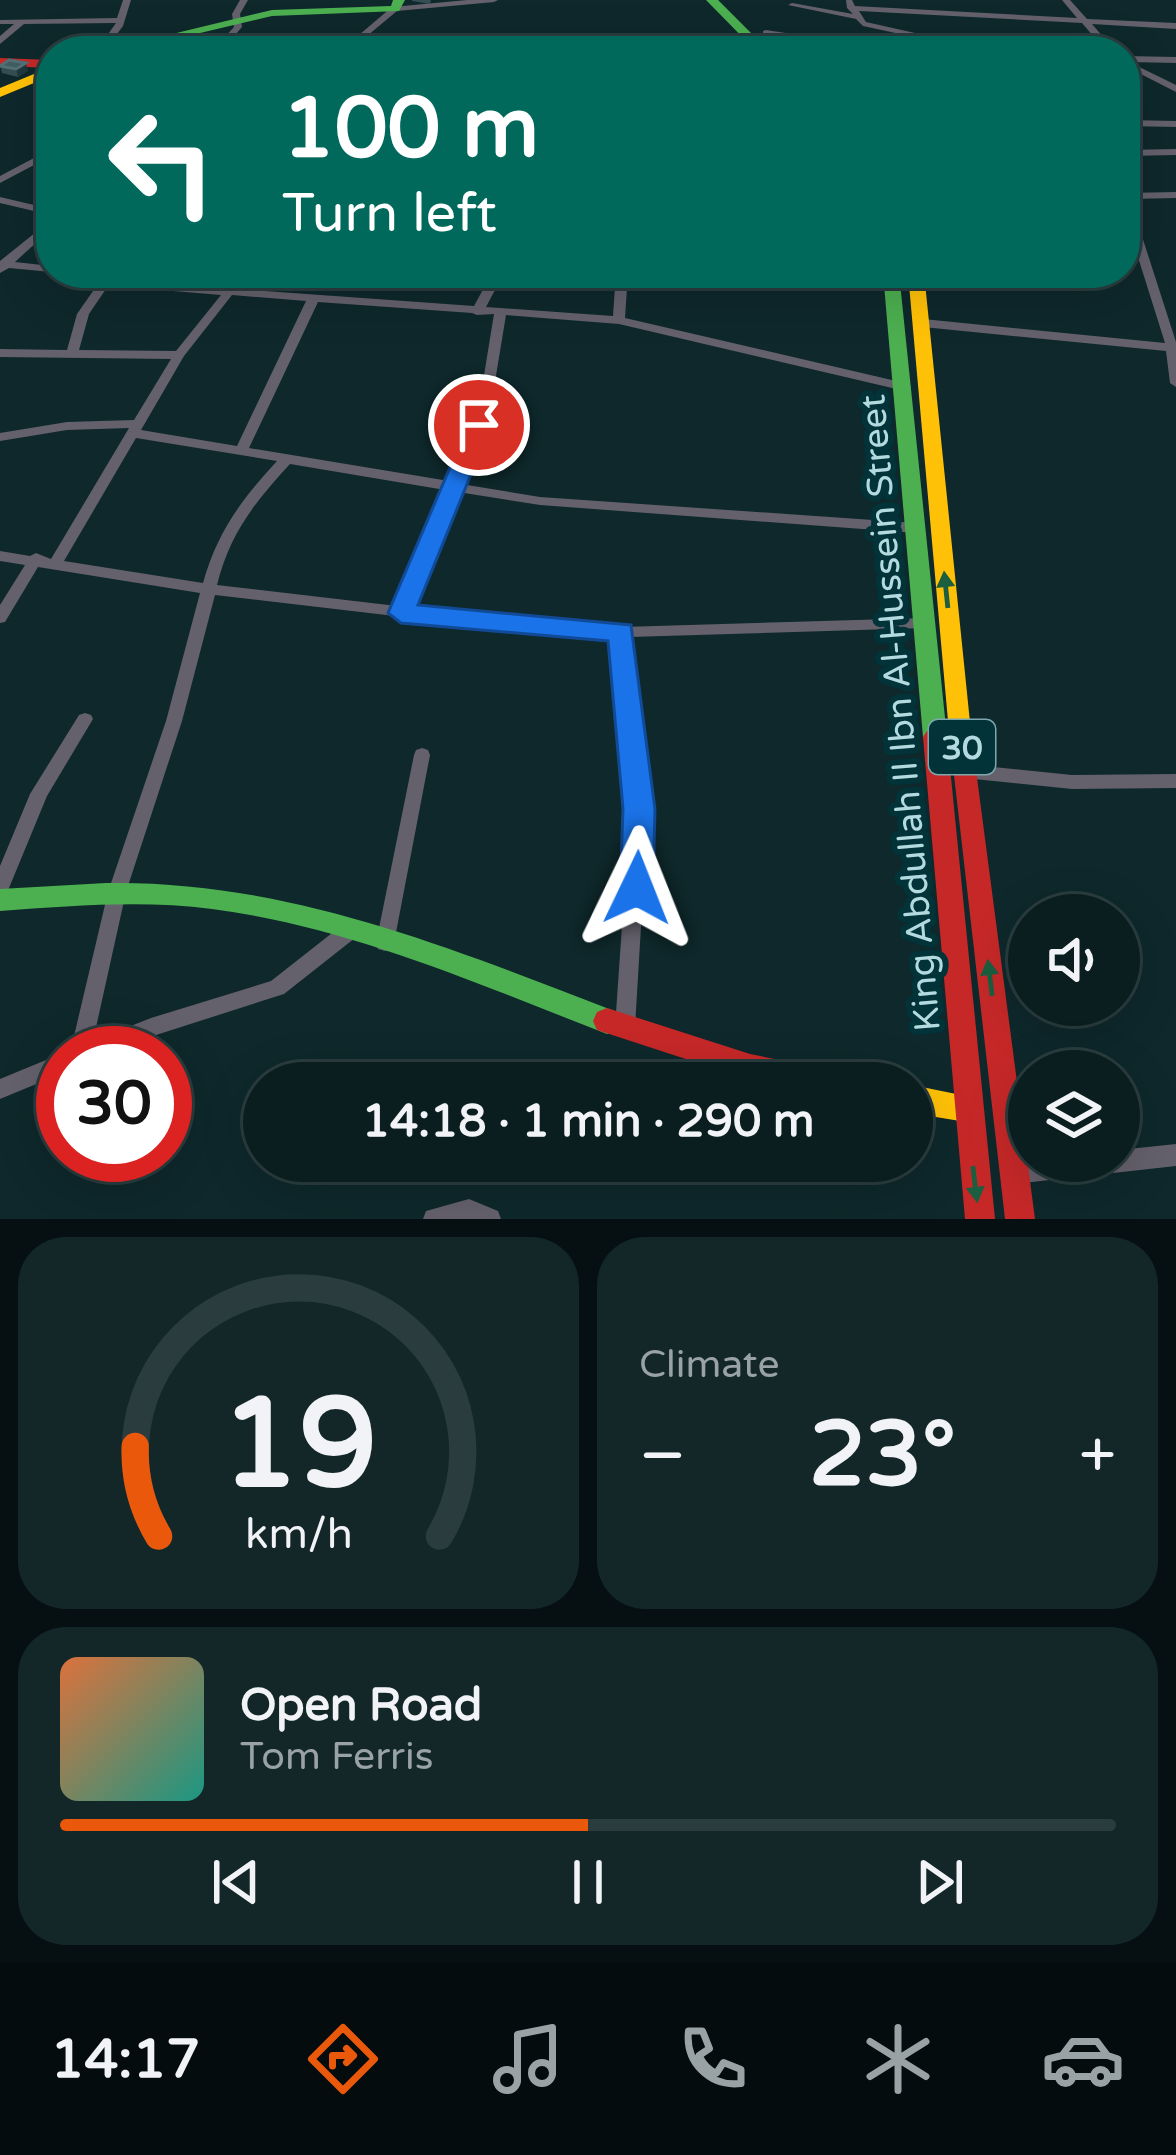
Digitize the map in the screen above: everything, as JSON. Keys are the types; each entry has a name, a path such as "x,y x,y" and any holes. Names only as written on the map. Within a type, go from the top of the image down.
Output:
{"main road":[{"path":"712,0 757,36"},
{"path":"735,0 761,36"},
{"path":"127,36 240,10 397,5"},
{"path":"0,62 36,66"},
{"path":"0,92 36,74"},
{"name":"King Abdullah II Ibn Al-Hussein Street","path":"894,288 905,388 918,416"},
{"name":"King Abdullah II Ibn Al-Hussein Street","path":"918,288 921,456 1008,1125"},
{"name":"King Abdullah II Ibn Al-Hussein Street","path":"921,456 916,528 966,1108 980,1219"},
{"path":"0,900 117,892 241,902 386,943 735,1062"},
{"path":"933,1102 966,1108"},
{"name":"King Abdullah II Ibn Al-Hussein Street","path":"1015,1182 1020,1219"}],"street":[{"path":"115,36 127,0"},
{"path":"361,36 397,5 494,0"},
{"path":"1066,0 1097,36"},
{"path":"792,5 1176,26"},
{"path":"851,8 872,27 917,36"},
{"path":"0,22 98,36"},
{"path":"0,41 21,22"},
{"path":"1140,61 1176,60"},
{"path":"1140,70 1176,86"},
{"path":"1140,79 1157,80"},
{"path":"1140,123 1176,124"},
{"path":"1140,153 1176,152"},
{"path":"0,180 36,160"},
{"path":"1140,197 1176,195"},
{"path":"0,200 36,208"},
{"path":"2,266 36,236"},
{"path":"1140,244 1174,348 1176,383"},
{"path":"2,266 36,268"},
{"path":"72,353 83,314 98,288"},
{"path":"205,288 619,320 905,388"},
{"path":"56,562 179,355 234,288"},
{"path":"477,311 490,288"},
{"path":"619,320 621,288"},
{"path":"242,449 314,297"},
{"path":"401,613 484,412 500,314"},
{"path":"922,323 1174,348"},
{"path":"0,353 179,355"},
{"path":"0,437 67,426 135,428 450,486 622,510 916,528"},
{"path":"90,1026 117,892 174,721 228,530 288,458"},
{"path":"0,556 401,613 622,632 925,623"},
{"path":"0,618 36,558"},
{"path":"622,632 639,809 626,1027"},
{"path":"0,888 39,794 85,719"},
{"path":"386,943 422,755"},
{"path":"964,771 1072,782 1176,782"},
{"path":"154,1026 278,988 348,932"},
{"path":"0,1089 36,1074"},
{"path":"1140,1159 1176,1155"},
{"path":"434,1219 469,1210 490,1219"}],"building":[{"path":"9,60 26,63 16,69 0,66"}],"traffic: fast":[{"path":"173,36 272,13 395,9 399,0"},
{"path":"712,0 748,36"},
{"path":"892,288 935,737"},
{"path":"0,900 159,894 263,906 363,931 607,1021"}],"traffic: slow":[{"path":"0,93 36,77"},
{"path":"917,288 960,732"},
{"path":"933,1102 966,1108"}],"traffic: jam":[{"path":"0,62 36,63"},
{"path":"960,732 1020,1219"},
{"path":"935,737 980,1219"},
{"path":"607,1021 734,1062"}],"route":[{"path":"479,425 401,613 622,632 639,809 637,888"}]}
